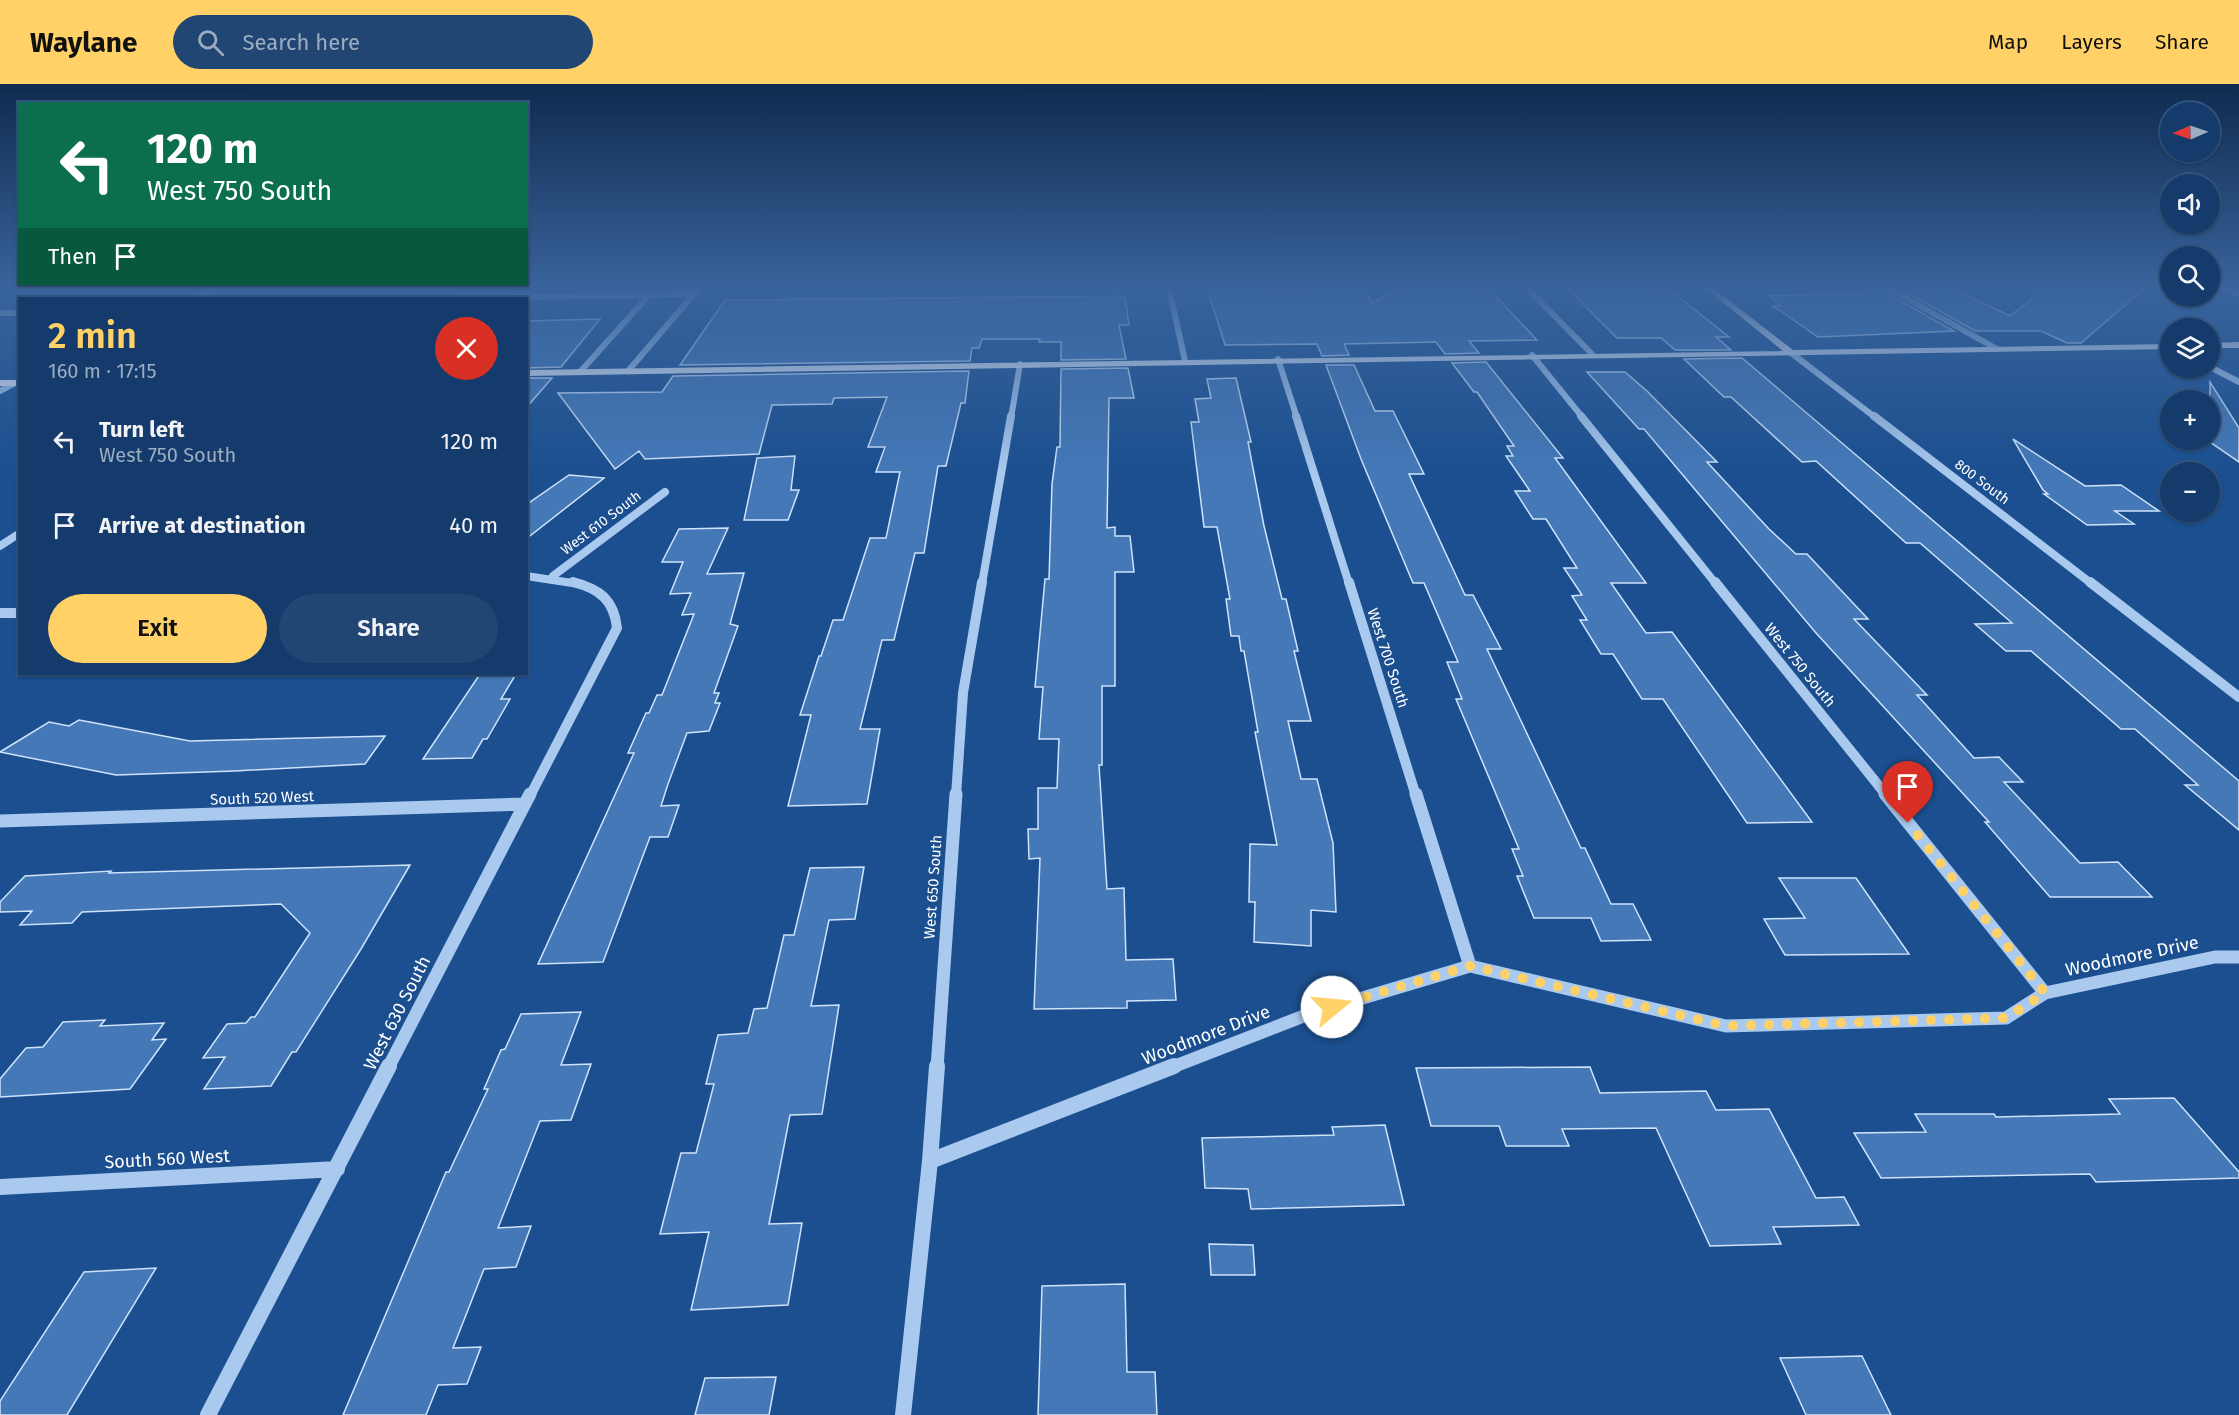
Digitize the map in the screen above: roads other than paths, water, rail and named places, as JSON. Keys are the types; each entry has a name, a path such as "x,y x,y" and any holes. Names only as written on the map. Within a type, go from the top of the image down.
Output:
{"main road":[{"path":"528,373 1921,350"},
{"path":"0,383 17,383"}],"street":[{"path":"580,372 600,350"},
{"path":"628,371 646,350"},
{"path":"1183,350 1185,361"},
{"path":"1588,350 1592,354"},
{"name":"800 South","path":"1790,352 2239,697"},
{"name":"West 750 South","path":"1532,355 2045,993"},
{"name":"West 700 South","path":"1278,359 1470,966"},
{"name":"West 650 South","path":"903,1415 930,1161 963,693 1020,364"},
{"path":"2220,372 2239,382"},
{"path":"0,391 17,383"},
{"name":"West 610 South","path":"553,576 665,492"},
{"path":"0,546 18,534"},
{"path":"528,576 553,576"},
{"name":"West 630 South","path":"208,1415 618,628 615,610 603,594 553,576"},
{"path":"0,613 18,613"},
{"name":"South 520 West","path":"0,822 525,804"},
{"name":"Woodmore Drive","path":"930,1161 1309,1014 1470,966 1726,1026 2006,1018 2045,993 2215,957 2239,957"},
{"name":"South 560 West","path":"0,1187 337,1169"}]}
